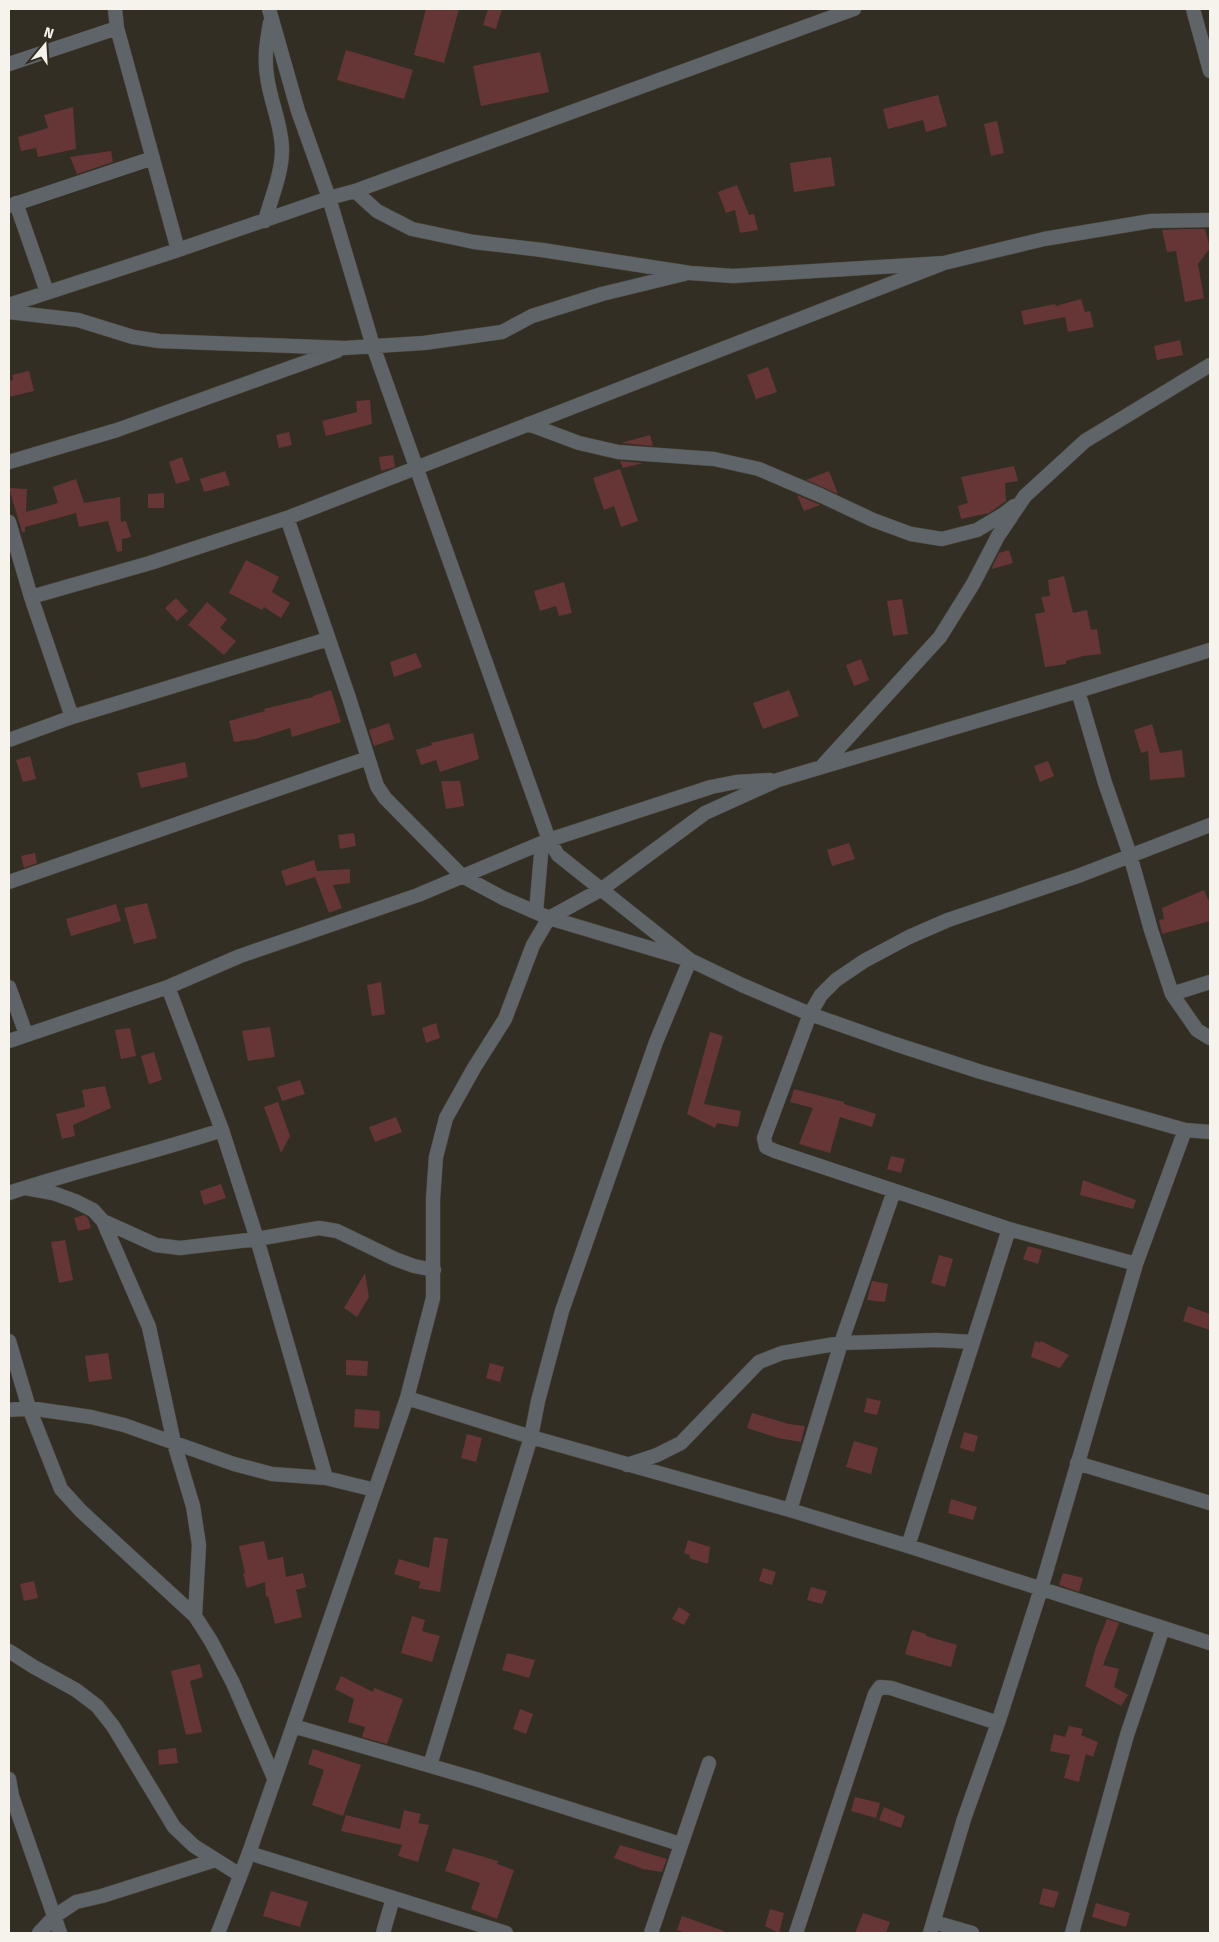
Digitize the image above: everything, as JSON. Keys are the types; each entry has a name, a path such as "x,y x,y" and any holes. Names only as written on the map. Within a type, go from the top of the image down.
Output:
{"street":[{"path":"115,9 117,28 178,250"},
{"path":"9,305 329,198 356,191 854,9"},
{"path":"1193,9 1210,71"},
{"path":"270,13 298,111 329,198 373,346 417,467 546,841 558,854 690,960"},
{"path":"264,221 281,167 282,150 265,64 270,13"},
{"path":"9,64 117,28"},
{"path":"47,292 13,204 153,158"},
{"path":"356,191 377,211 412,229 474,242 690,272 733,276 944,263"},
{"path":"31,597 150,563 287,518 944,263 1044,239 1151,221 1210,220"},
{"path":"9,312 78,320 133,336 159,341 344,348 424,344 502,332 532,316 602,294 690,272"},
{"path":"9,462 117,430 344,348"},
{"path":"528,424 579,443 618,452 714,459 759,470 873,520 911,534 942,539 977,530 1004,514 1086,441 1210,364"},
{"path":"822,765 940,637 974,584 998,536 1026,496"},
{"path":"287,518 377,786 385,798 462,876 503,898 549,918 690,960 810,1014 895,1044 981,1072 1185,1130 1210,1132"},
{"path":"9,522 31,597 72,717"},
{"path":"9,740 72,717 328,639"},
{"path":"218,1933 249,1853 407,1398 434,1298 433,1199 436,1157 446,1118 474,1068 505,1019 533,945 549,918 602,889 705,813 778,780 822,765 1078,691 1210,650"},
{"path":"1078,691 1105,783 1130,855 1150,930 1172,994 1198,1030 1210,1038"},
{"path":"9,882 368,758"},
{"path":"9,1041 168,987 240,956 418,895 546,841 711,788 736,782 778,780"},
{"path":"1136,1264 1009,1228 766,1147 764,1138 810,1014 821,995 836,980 864,960 948,920 1007,901 1210,825"},
{"path":"536,912 546,841"},
{"path":"430,1765 531,1437 540,1393 562,1311 656,1042 690,960"},
{"path":"1172,994 1210,982"},
{"path":"9,987 26,1034"},
{"path":"168,987 222,1130 257,1239 326,1478"},
{"path":"9,1193 222,1130"},
{"path":"972,1933 932,1928 964,1819 998,1723 1041,1588 1136,1264 1185,1130"},
{"path":"25,1188 53,1193 75,1201 93,1210 103,1221 149,1327 174,1443 193,1506 199,1545 195,1616"},
{"path":"790,1510 841,1344 894,1190"},
{"path":"103,1221 156,1245 180,1248 257,1239 319,1228 337,1231 414,1266 434,1270"},
{"path":"908,1546 1009,1228"},
{"path":"9,1340 29,1408 60,1489 81,1511 195,1616 211,1641 233,1683 274,1778"},
{"path":"627,1465 657,1455 681,1443 759,1362 782,1353 841,1344 937,1340 973,1342"},
{"path":"407,1398 531,1437 790,1510 908,1546 1210,1644"},
{"path":"9,1410 29,1408 91,1417 124,1425 234,1464 272,1474 326,1478 375,1490"},
{"path":"1077,1463 1209,1500"},
{"path":"1072,1933 1128,1735 1163,1628"},
{"path":"9,1651 76,1690 97,1706 113,1726 174,1827 194,1846 240,1875"},
{"path":"796,1933 876,1694 880,1688 891,1688 998,1723"},
{"path":"292,1726 430,1765 680,1844"},
{"path":"651,1933 709,1763"},
{"path":"9,1779 10,1796 60,1933"},
{"path":"249,1853 506,1933"},
{"path":"39,1933 55,1916 76,1902 102,1896 215,1860"},
{"path":"382,1933 393,1898"}],"building":[{"path":"426,9 459,9 444,63 414,55"},
{"path":"488,9 502,9 496,29 483,25"},
{"path":"346,50 413,70 404,99 337,80"},
{"path":"540,52 549,92 481,106 473,66"},
{"path":"938,95 947,126 926,132 923,120 888,129 883,109"},
{"path":"73,107 76,149 38,157 36,148 21,151 18,137 48,128 44,115"},
{"path":"997,121 1004,153 991,156 984,124"},
{"path":"111,151 113,162 77,174 70,157"},
{"path":"831,157 835,186 794,192 790,163"},
{"path":"737,185 749,215 754,214 758,230 740,233 735,210 726,213 718,192"},
{"path":"1205,229 1210,248 1198,264 1204,298 1185,302 1176,251 1167,252 1162,230"},
{"path":"1081,299 1085,312 1090,311 1094,327 1068,332 1065,317 1024,325 1021,311 1055,304 1056,306"},
{"path":"1180,340 1183,355 1157,360 1154,346"},
{"path":"768,367 777,392 756,399 747,375"},
{"path":"29,371 34,391 9,397 9,381 13,380 12,375"},
{"path":"370,400 372,424 326,436 322,421 357,412 356,401"},
{"path":"289,432 292,445 279,448 276,435"},
{"path":"650,435 653,446 621,443"},
{"path":"393,455 395,467 381,471 379,457"},
{"path":"182,457 190,480 176,484 169,462"},
{"path":"620,461 643,463 623,468"},
{"path":"1014,466 1018,481 1005,483 1006,501 989,513 961,519 958,506 968,503 961,477"},
{"path":"620,469 638,521 621,527 614,506 604,510 593,478"},
{"path":"225,471 230,485 204,492 200,479"},
{"path":"829,471 838,494 806,480"},
{"path":"76,479 84,503 120,497 121,522 126,521 131,537 122,539 122,551 117,552 108,521 79,527 76,513 25,527 25,532 22,532 9,488 27,489 26,512 58,503 53,487"},
{"path":"164,493 164,508 148,508 148,494"},
{"path":"797,495 818,504 820,505 804,511"},
{"path":"1009,550 1013,563 992,569 999,553"},
{"path":"246,560 279,577 272,592 290,603 281,618 264,607 262,610 229,593"},
{"path":"1064,576 1073,613 1087,610 1091,630 1097,629 1101,654 1083,656 1066,661 1066,664 1045,667 1035,614 1045,612 1041,597 1050,596 1048,580"},
{"path":"564,582 572,613 559,616 556,606 540,611 534,591"},
{"path":"176,598 188,611 177,621 165,608"},
{"path":"902,599 908,634 893,636 887,601"},
{"path":"207,602 227,619 220,628 236,641 224,655 188,625"},
{"path":"416,653 422,667 394,677 390,662"},
{"path":"861,659 869,680 854,686 846,665"},
{"path":"331,690 341,722 292,737 290,728 255,739 234,742 229,721"},
{"path":"789,690 799,716 763,729 753,703"},
{"path":"389,723 394,739 374,746 369,730"},
{"path":"1152,724 1160,753 1182,750 1185,777 1150,780 1148,751 1141,753 1134,730"},
{"path":"473,733 479,759 440,772 436,760 421,765 416,750 432,745 431,743"},
{"path":"30,756 36,779 23,782 16,760"},
{"path":"1048,761 1054,776 1040,782 1034,766"},
{"path":"185,762 188,777 141,788 137,773"},
{"path":"441,781 460,781 464,806 446,809"},
{"path":"354,833 356,846 340,849 338,835"},
{"path":"849,843 855,859 832,866 827,850"},
{"path":"35,853 37,863 24,868 21,856"},
{"path":"314,860 317,871 350,869 350,883 333,885 342,908 329,913 315,877 286,886 281,871"},
{"path":"1204,890 1210,904 1210,921 1162,934 1159,920 1164,919 1162,908"},
{"path":"147,903 157,938 134,944 124,908"},
{"path":"116,904 121,921 71,936 66,919"},
{"path":"381,982 385,1014 372,1016 367,985"},
{"path":"436,1023 440,1038 426,1043 422,1028"},
{"path":"270,1027 275,1057 248,1061 242,1031"},
{"path":"130,1028 136,1056 121,1059 115,1030"},
{"path":"710,1032 723,1036 704,1104 741,1111 738,1127 717,1123 715,1128 687,1114"},
{"path":"154,1052 162,1080 149,1084 141,1056"},
{"path":"300,1080 305,1094 282,1101 277,1087"},
{"path":"105,1086 111,1108 73,1125 75,1136 62,1139 56,1114 85,1107 82,1090"},
{"path":"794,1089 844,1102 844,1104 876,1114 872,1127 840,1117 830,1153 799,1144 813,1108 790,1102"},
{"path":"278,1102 290,1136 281,1153 264,1107"},
{"path":"396,1117 402,1132 375,1142 369,1127"},
{"path":"891,1156 905,1159 901,1173 887,1169"},
{"path":"1083,1180 1136,1200 1133,1209 1080,1195"},
{"path":"221,1184 226,1198 204,1205 200,1191"},
{"path":"84,1215 88,1218 91,1228 78,1231 74,1218"},
{"path":"65,1240 73,1280 59,1283 51,1242"},
{"path":"1028,1246 1042,1250 1038,1264 1023,1259"},
{"path":"939,1255 953,1259 945,1287 931,1283"},
{"path":"365,1273 369,1297 357,1317 344,1308"},
{"path":"872,1281 888,1284 885,1302 867,1300"},
{"path":"1188,1306 1210,1314 1210,1330 1183,1321"},
{"path":"1035,1341 1040,1343 1041,1341 1069,1355 1060,1368 1031,1357"},
{"path":"108,1353 112,1379 89,1382 85,1356"},
{"path":"346,1360 368,1361 367,1376 346,1375"},
{"path":"490,1363 504,1367 500,1382 486,1378"},
{"path":"867,1398 881,1401 877,1415 864,1412"},
{"path":"355,1409 380,1411 379,1429 354,1427"},
{"path":"752,1413 789,1424 805,1426 801,1442 778,1438 747,1428"},
{"path":"964,1432 978,1436 974,1452 960,1448"},
{"path":"467,1434 482,1438 476,1462 461,1458"},
{"path":"854,1441 878,1448 871,1474 846,1467"},
{"path":"951,1499 977,1507 973,1520 948,1513"},
{"path":"434,1537 448,1539 440,1592 418,1588 421,1582 394,1574 399,1559 429,1568"},
{"path":"688,1540 710,1547 708,1564 689,1558 690,1555 684,1553"},
{"path":"264,1541 268,1560 283,1557 286,1577 303,1573 306,1587 296,1590 302,1617 275,1624 268,1596 266,1597 265,1582 247,1588 239,1546"},
{"path":"763,1568 776,1572 772,1585 759,1581"},
{"path":"1063,1573 1083,1578 1079,1592 1059,1585"},
{"path":"34,1581 38,1598 24,1601 20,1584"},
{"path":"811,1587 827,1591 822,1604 807,1600"},
{"path":"679,1607 690,1614 684,1625 672,1619"},
{"path":"412,1616 425,1620 422,1631 440,1636 432,1662 401,1653"},
{"path":"1107,1619 1119,1623 1103,1665 1119,1669 1114,1687 1128,1695 1121,1706 1085,1686 1096,1647"},
{"path":"912,1630 957,1645 951,1667 905,1654"},
{"path":"507,1653 535,1660 529,1678 502,1670"},
{"path":"200,1664 203,1677 190,1681 202,1732 186,1735 171,1671"},
{"path":"341,1676 373,1692 374,1688 403,1699 387,1744 362,1737 365,1727 348,1722 354,1699 335,1689"},
{"path":"520,1709 533,1714 526,1734 513,1729"},
{"path":"1069,1726 1083,1729 1081,1735 1098,1742 1093,1757 1086,1754 1079,1782 1064,1778 1070,1755 1050,1751 1054,1734 1065,1737"},
{"path":"176,1748 178,1763 159,1765 158,1750"},
{"path":"313,1749 361,1765 343,1816 312,1805 324,1770 308,1764"},
{"path":"855,1797 880,1803 876,1818 851,1811"},
{"path":"884,1807 905,1816 901,1828 879,1820"},
{"path":"404,1810 421,1814 418,1823 429,1825 418,1862 398,1856 402,1845 341,1831 346,1815 400,1829"},
{"path":"620,1845 667,1859 662,1872 643,1869 614,1858"},
{"path":"453,1848 498,1861 497,1864 514,1870 497,1919 471,1909 480,1883 445,1871"},
{"path":"1043,1888 1059,1892 1054,1908 1039,1904"},
{"path":"271,1891 308,1902 300,1927 263,1916"},
{"path":"1096,1903 1130,1913 1126,1927 1092,1917"},
{"path":"770,1909 784,1913 779,1933 765,1926"},
{"path":"863,1913 890,1922 886,1933 855,1933"},
{"path":"682,1916 724,1931 723,1933 686,1933 677,1930"}]}
